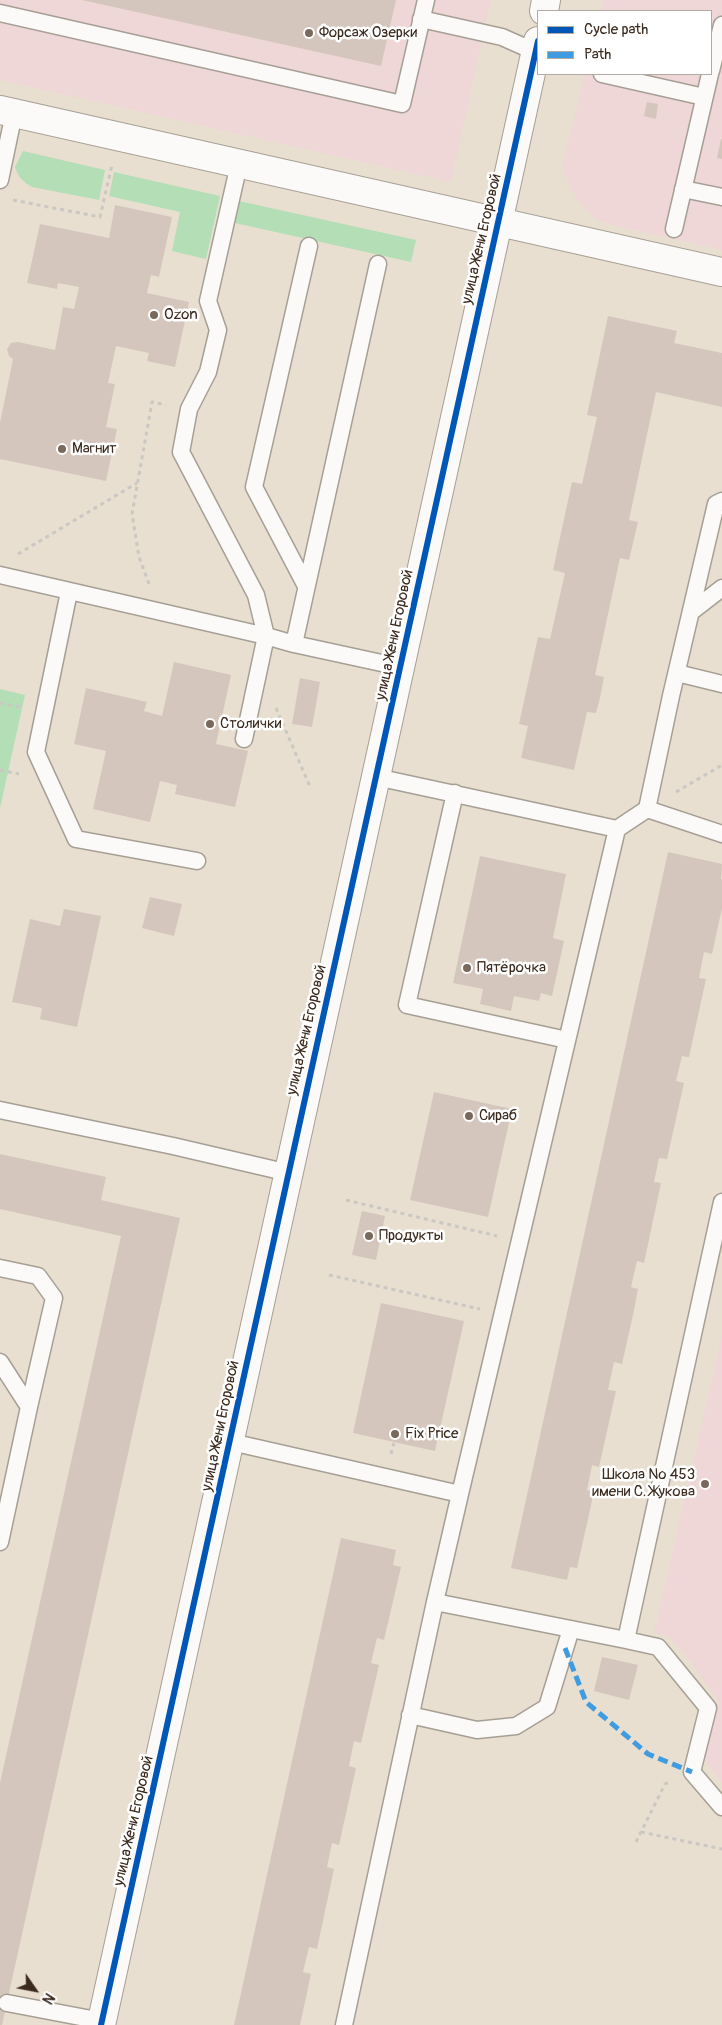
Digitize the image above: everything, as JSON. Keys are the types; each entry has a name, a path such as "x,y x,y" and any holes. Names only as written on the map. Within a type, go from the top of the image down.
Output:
{"street":[{"name":"улица Жени Егоровой","path":"102,2023 537,52"},
{"path":"7,111 722,272"}],"lane":[{"path":"0,13 402,104 426,0"},
{"path":"421,18 502,37 537,48"},
{"path":"712,64 722,25"},
{"path":"606,75 704,98"},
{"path":"674,229 709,75"},
{"path":"0,180 7,111"},
{"path":"239,164 208,301 218,330 208,372 189,410 181,452 256,595 266,636 244,739"},
{"path":"683,189 722,197"},
{"path":"306,586 254,487 309,246"},
{"path":"294,644 378,264"},
{"path":"344,2025 435,1602 616,829 647,809 716,504 722,501"},
{"path":"0,575 400,667"},
{"path":"691,612 722,588"},
{"path":"69,592 36,752 76,839 197,861"},
{"path":"677,673 722,684"},
{"path":"376,777 616,829"},
{"path":"455,793 407,1005 567,1040"},
{"path":"647,809 722,834"},
{"path":"0,1110 173,1146 289,1173"},
{"path":"626,1640 722,1202"},
{"path":"0,1268 38,1276 54,1298 0,1542"},
{"path":"0,1362 29,1407"},
{"path":"231,1442 460,1494"},
{"path":"435,1602 658,1647 708,1708 692,1772 722,1807"},
{"path":"410,1715 477,1730 516,1726 548,1707 571,1629"},
{"path":"7,2003 102,2023"}],"path":[{"path":"9,199 100,217 112,164"},
{"path":"160,613 139,557 132,514 152,402 189,410"},
{"path":"17,554 137,482"},
{"path":"259,668 311,789"},
{"path":"647,809 722,765"},
{"path":"346,1200 520,1241"},
{"path":"329,1275 502,1314"},
{"path":"636,1842 665,1784 692,1772"},
{"path":"642,1832 722,1849"}],"shaded area":[{"path":"0,0 491,0 451,182 0,80"},
{"path":"603,0 722,0 722,250 612,225 596,219 577,200 562,168 585,75 712,75 712,10 600,10"},
{"name":"Школа № 453 имени С. Жукова","path":"722,1336 722,1782 705,1760 718,1700 684,1653 668,1636 654,1633"}],"green space":[{"path":"23,151 105,170 99,200 32,187 23,181 15,167"},
{"path":"114,172 220,196 206,259 172,251 180,212 109,196"},
{"path":"239,201 416,240 411,262 235,223"},
{"path":"0,689 25,695 0,808"}],"building":[{"name":"Форсаж Озерки","path":"82,0 396,0 381,66"},
{"path":"647,102 658,104 656,119 644,116"},
{"path":"722,139 722,159 717,158"},
{"path":"115,205 172,217 159,277 151,275 147,293 189,302 175,367 147,361 149,353 116,346 108,383 115,384 106,427 117,429 106,481 0,459 0,423 13,359 9,356 7,349 11,343 18,342 55,350 63,307 74,309 79,287 58,283 57,289 27,283 40,224 109,238"},
{"path":"608,316 677,331 674,343 722,353 722,407 656,392 629,520 638,522 629,560 620,558 595,675 604,677 600,698 596,713 587,712 574,770 521,758 528,726 519,724 538,637 550,639 565,573 553,570 572,482 582,484 597,417 587,415"},
{"path":"174,662 231,675 216,744 248,751 235,807 175,794 177,785 160,781 150,822 93,809 106,751 74,744 86,688 147,702 144,711 162,716"},
{"path":"300,678 320,682 312,727 292,724"},
{"path":"668,852 722,864 722,908 712,954 704,952 699,978 706,979 689,1057 682,1056 676,1081 684,1083 667,1159 659,1158 654,1182 661,1183 644,1263 637,1261 631,1287 638,1289 633,1315 622,1364 614,1362 608,1390 616,1391 599,1467 592,1465 587,1490 594,1492 577,1568 570,1567 567,1580 511,1568"},
{"path":"480,856 566,874 553,938 564,941 552,996 541,993 539,1001 514,996 511,1011 480,1004 483,989 453,983"},
{"path":"150,897 182,904 174,936 142,928"},
{"path":"64,909 101,916 77,1027 40,1019 42,1008 12,1002 30,919 60,926"},
{"path":"434,1092 512,1109 488,1217 410,1200"},
{"path":"0,1154 106,1177 101,1200 180,1218 2,2025 0,2025 0,1783 121,1236 0,1209"},
{"name":"Продукты","path":"362,1211 385,1216 376,1260 352,1255"},
{"path":"381,1303 464,1321 435,1451 353,1433"},
{"path":"341,1538 396,1550 393,1565 401,1567 384,1640 377,1638 371,1663 379,1665 361,1743 354,1741 349,1766 356,1768 339,1845 332,1843 327,1867 334,1869 317,1949 309,1947 303,1972 311,1974 300,2025 234,2025"},
{"path":"602,1657 638,1665 629,1700 594,1691"}],"marked path":[{"path":"565,1648 586,1702 648,1754 692,1772"}],"cycle path":[{"path":"101,2025 537,46"}],"place":[{"name":"Форсаж Озерки","path":"309,33"},
{"name":"Ozon","path":"154,315"},
{"name":"Магнит","path":"62,449"},
{"name":"Столички","path":"210,724"},
{"name":"Пятёрочка","path":"467,968"},
{"name":"Сираб","path":"469,1116"},
{"name":"Продукты","path":"369,1236"},
{"name":"Fix Price","path":"395,1434"},
{"name":"Школа № 453 имени С. Жукова","path":"705,1484"}]}
